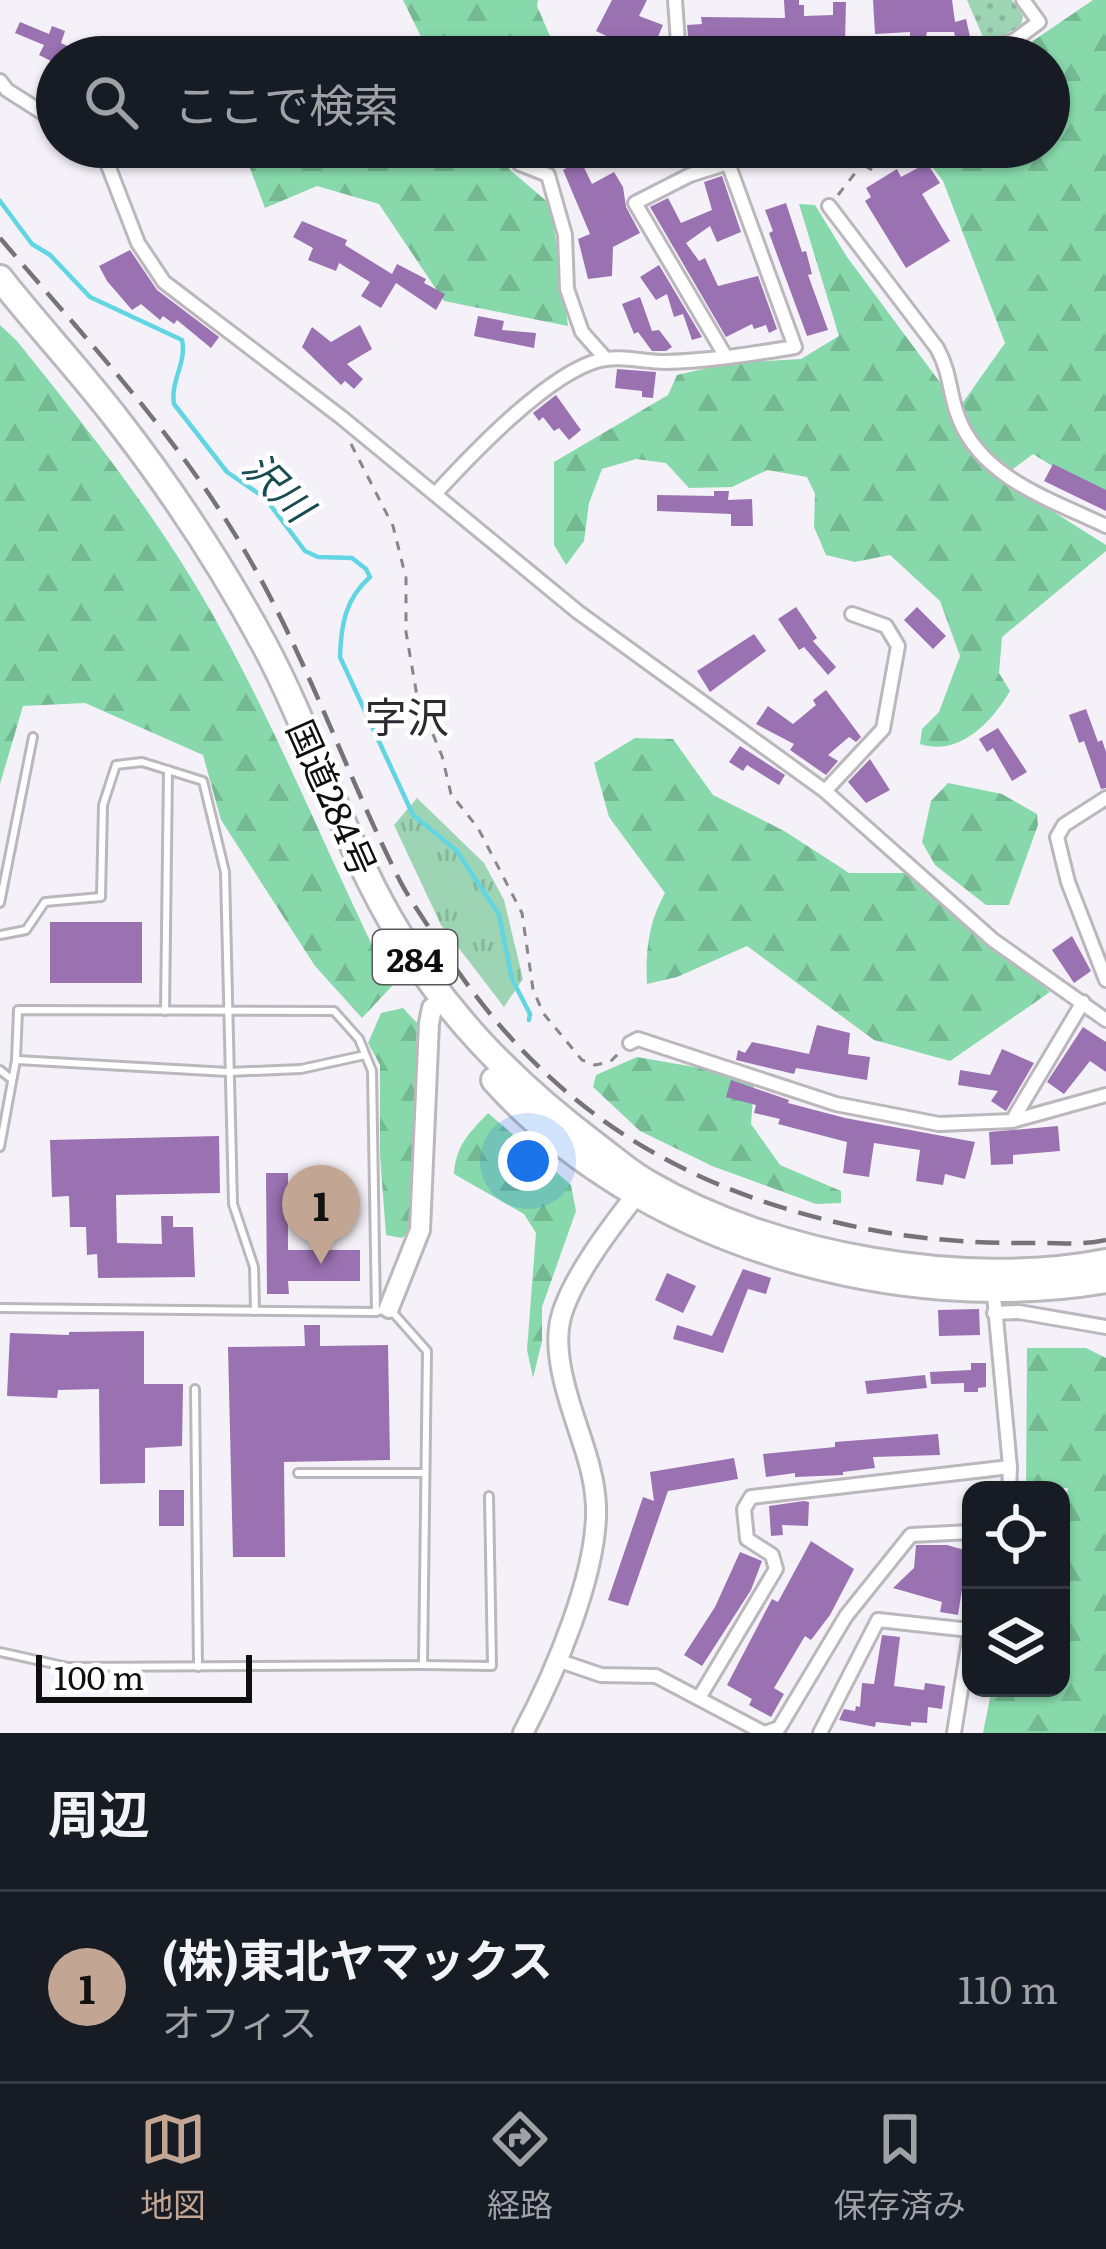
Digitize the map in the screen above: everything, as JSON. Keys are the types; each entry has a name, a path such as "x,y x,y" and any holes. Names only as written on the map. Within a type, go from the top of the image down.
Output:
{"highway":[{"name":"国道284号","path":"0,278 115,416 191,520 266,648 390,920 438,1004"},
{"name":"国道284号","path":"0,298 104,421 174,518 273,698 376,922 514,1103 640,1189 721,1235 800,1261 912,1283 993,1291 1106,1280"},
{"name":"国道284号","path":"993,1291 1106,1262"}],"street":[{"path":"675,0 678,36"},
{"path":"1020,36 1039,22 1023,0"},
{"path":"0,81 36,108"},
{"path":"110,168 138,243 164,282 341,417 578,612 825,790 993,940 1106,1020"},
{"path":"530,168 548,175 566,235 567,289 583,332 605,358"},
{"path":"712,168 635,203 725,357"},
{"path":"435,494 475,450 574,368 605,358 663,362 795,347 730,168"},
{"path":"829,206 937,348 969,441 994,469 1106,526"},
{"path":"825,790 883,729 898,646 886,626 852,614"},
{"path":"1106,798 1064,825 1058,837 1068,882 1106,980"},
{"path":"1012,1121 1083,1002"},
{"path":"383,1310 420,1231 438,1004"},
{"path":"630,1042 638,1039 836,1104 939,1124 1012,1121 1106,1095"},
{"path":"523,1733 557,1660 588,1567 596,1509 591,1471 563,1379 559,1327 563,1306 640,1189"},
{"path":"993,1291 1019,1312 1106,1327"},
{"path":"993,1291 1009,1481"},
{"path":"699,1698 776,1568 772,1555 747,1540 744,1509 751,1497 1010,1467"},
{"path":"557,1660 601,1675 656,1676 765,1733 778,1728 846,1616 911,1535 962,1532"},
{"path":"821,1733 878,1620 962,1628"},
{"path":"954,1733 962,1684"}],"lane":[{"path":"0,903 33,737"},
{"path":"0,935 26,930 45,902 101,897 103,805 116,765 142,762 203,781 225,872 233,1204 254,1267 255,1311"},
{"path":"165,1011 168,770"},
{"path":"0,1147 16,1060 18,1010 334,1011 359,1039 372,1071 383,1310"},
{"path":"16,1060 228,1072 301,1069 365,1055"},
{"path":"0,1070 10,1078"},
{"path":"0,1308 383,1310 427,1351 423,1665"},
{"path":"195,1389 198,1667"},
{"path":"298,1473 425,1473"},
{"path":"0,1652 68,1667 492,1666 489,1496"}],"path":[{"path":"688,168 690,175"},
{"path":"829,206 860,168"},
{"path":"341,417 393,526 406,578 406,632 417,696 452,794 478,828 522,913 533,988 543,1013 582,1060 595,1065 610,1062 630,1042"}],"green space":[{"path":"403,0 538,0 550,36 421,36"},
{"path":"967,0 1012,0 1023,16 1021,26 1002,36 983,36"},
{"path":"1093,0 1106,0 1106,499 1033,454 1013,469 1019,490 1106,545 1106,551 1002,637 999,673 1010,691 994,714 961,741 934,747 920,744 922,729 939,712 960,656 940,601 890,555 855,562 826,555 814,527 815,494 807,477 767,470 732,487 689,488 666,463 636,459 602,469 589,503 584,541 566,565 554,545 554,462 668,395 677,375 729,363 801,359 839,336 799,204 815,205 847,257 959,408 1005,343 943,181 933,168 1070,168 1070,36 1040,36"},
{"path":"250,168 509,168 551,205 568,326 444,301 379,204 317,186 265,208"},
{"path":"0,325 71,409 149,514 242,668 392,986 362,1018 315,966 221,820 203,755 85,703 23,706 0,784"},
{"path":"635,738 673,739 713,795 786,832 849,873 906,873 1050,992 950,1061 874,1040 747,946 677,977 647,984 649,937 665,893 609,817 594,763"},
{"path":"948,783 1002,794 1037,814 1038,825 1009,905 986,905 935,865 922,842 931,801"},
{"path":"417,798 484,863 504,900 523,979 504,1007 441,925 394,825"},
{"path":"403,1008 417,1023 412,1230 402,1238 386,1235 380,1065 368,1043 381,1013"},
{"path":"637,1057 729,1073 754,1084 751,1124 780,1165 841,1191 841,1203 816,1204 712,1166 640,1131 593,1087 596,1075"},
{"path":"488,1113 571,1185 576,1211 542,1307 542,1341 533,1378 527,1350 536,1233 524,1214 454,1174 461,1147"},
{"path":"1027,1348 1086,1348 1106,1358 1106,1733 983,1733 990,1697 1070,1697 1070,1481 1026,1481"}],"building":[{"path":"612,0 647,0 639,16 663,25 658,36 606,36 596,31"},
{"path":"784,0 799,0 804,16 833,15 833,2 846,2 845,36 688,36 687,25 702,24 701,17 785,18"},
{"path":"873,0 952,0 955,22 966,19 970,36 955,36 954,32 875,34"},
{"path":"20,22 49,34 52,26 65,31 63,36 36,36 36,42 15,33"},
{"path":"584,168 592,184 614,172 623,187 626,207 640,233 613,247 612,276 588,279 578,239 590,234 563,170"},
{"path":"918,168 930,168 940,183 922,194 950,241 906,268 865,201 871,197 866,188 897,169 901,177"},
{"path":"722,176 741,232 717,242 710,226 686,243 699,261 705,258 718,286 758,276 777,329 769,333 766,325 754,329 752,324 726,337 650,207 668,198 681,223 712,210 704,182"},
{"path":"786,203 802,252 806,251 812,274 808,275 828,330 807,336 765,210"},
{"path":"302,221 347,240 345,245 392,274 397,264 426,279 424,283 445,294 436,310 396,283 381,308 361,296 370,282 339,263 336,271 308,260 313,248 293,237"},
{"path":"130,250 157,290 219,337 211,348 177,320 174,324 163,316 160,320 141,304 132,310 107,281 99,266"},
{"path":"659,265 702,337 692,340 683,314 674,317 667,294 656,300 640,277"},
{"path":"640,297 652,331 659,330 672,347 666,351 652,351 638,332 634,334 622,304"},
{"path":"478,316 504,321 502,330 536,333 534,348 474,336"},
{"path":"360,325 372,349 347,364 363,379 354,389 345,381 341,385 302,347 312,327 331,342"},
{"path":"617,369 656,372 653,398 642,397 642,391 615,388"},
{"path":"556,395 581,430 569,440 559,428 554,431 533,413"},
{"path":"1053,464 1106,490 1106,511 1044,481"},
{"path":"714,491 729,491 728,500 752,499 753,526 731,526 731,514 657,511 657,495 714,496"},
{"path":"796,607 817,638 813,641 836,667 828,675 804,647 799,650 778,619"},
{"path":"917,607 946,636 933,649 904,620"},
{"path":"754,634 766,651 710,692 697,671"},
{"path":"826,690 861,737 856,742 849,737 828,755 838,761 826,775 790,750 794,744 756,724 768,706 793,724"},
{"path":"1086,709 1106,752 1106,788 1101,789 1069,715"},
{"path":"998,728 1027,772 1012,781 993,748 987,752 979,739"},
{"path":"740,746 785,775 779,785 747,765 743,771 729,762"},
{"path":"870,759 890,790 866,803 848,782"},
{"path":"50,922 142,922 142,983 50,983"},
{"path":"1072,936 1091,971 1074,983 1052,950"},
{"path":"817,1025 850,1033 848,1054 870,1057 867,1080 796,1068 794,1074 736,1060 738,1050 745,1053 752,1042 809,1054"},
{"path":"1083,1027 1106,1042 1106,1072 1090,1061 1064,1094 1047,1082"},
{"path":"1002,1049 1034,1063 1006,1111 991,1101 998,1091 958,1085 960,1070 990,1075"},
{"path":"731,1080 788,1103 845,1118 975,1142 965,1179 945,1174 943,1185 916,1181 920,1150 874,1143 869,1177 843,1173 847,1142 754,1113 756,1105 726,1097"},
{"path":"1058,1126 1060,1151 1013,1155 1013,1164 991,1165 989,1132"},
{"path":"219,1136 220,1193 116,1195 117,1243 162,1244 161,1216 173,1216 173,1227 193,1227 195,1277 98,1278 97,1254 87,1255 86,1227 70,1227 69,1196 52,1197 50,1140"},
{"path":"266,1173 288,1173 288,1250 360,1250 360,1281 288,1281 289,1294 267,1294"},
{"path":"743,1269 771,1278 766,1294 748,1289 723,1353 673,1339 677,1325 712,1336"},
{"path":"667,1273 696,1286 683,1313 655,1300"},
{"path":"979,1309 980,1335 939,1336 938,1310"},
{"path":"304,1325 320,1325 320,1346 388,1345 390,1460 284,1462 285,1557 233,1557 228,1347 305,1346"},
{"path":"144,1331 144,1384 183,1384 182,1446 145,1448 145,1483 100,1484 99,1389 58,1390 57,1398 7,1396 10,1333"},
{"path":"971,1363 986,1363 986,1387 978,1392 964,1392 964,1383 931,1384 930,1372 971,1370"},
{"path":"925,1375 927,1388 867,1394 865,1381"},
{"path":"938,1434 940,1455 873,1457 875,1468 843,1475 766,1477 763,1454 835,1447 835,1442"},
{"path":"734,1458 738,1479 668,1491 628,1606 608,1600 643,1497 654,1501 650,1472"},
{"path":"159,1490 184,1490 184,1526 159,1526"},
{"path":"809,1502 808,1526 782,1525 783,1535 771,1536 769,1506"},
{"path":"811,1541 854,1569 830,1615 811,1640 805,1636 774,1688 784,1694 771,1717 727,1685 772,1599 778,1602"},
{"path":"916,1545 962,1549 958,1615 940,1612 942,1602 893,1588 914,1568"},
{"path":"740,1552 762,1561 751,1590 702,1666 684,1655 715,1607"},
{"path":"882,1635 900,1637 894,1686 924,1690 925,1683 945,1686 942,1709 928,1707 927,1723 876,1722 875,1727 839,1720 844,1709 860,1707 862,1683 874,1684"}],"waterway":[{"name":"沢川","path":"0,201 32,244 50,255 90,297 182,340 174,404 227,472 265,498 305,551 318,557 352,558 366,569 370,577 346,613 340,657 413,815 457,851 499,915 512,979 529,1020"}],"railway":[{"path":"0,238 132,393 223,516 291,639 404,889 477,997 561,1087 658,1155 713,1182 835,1222 964,1241 1106,1240"}],"place":[{"name":"(株)東北ヤマックス","path":"321,1264"}],"district":[{"name":"字沢","path":"407,715"}]}
